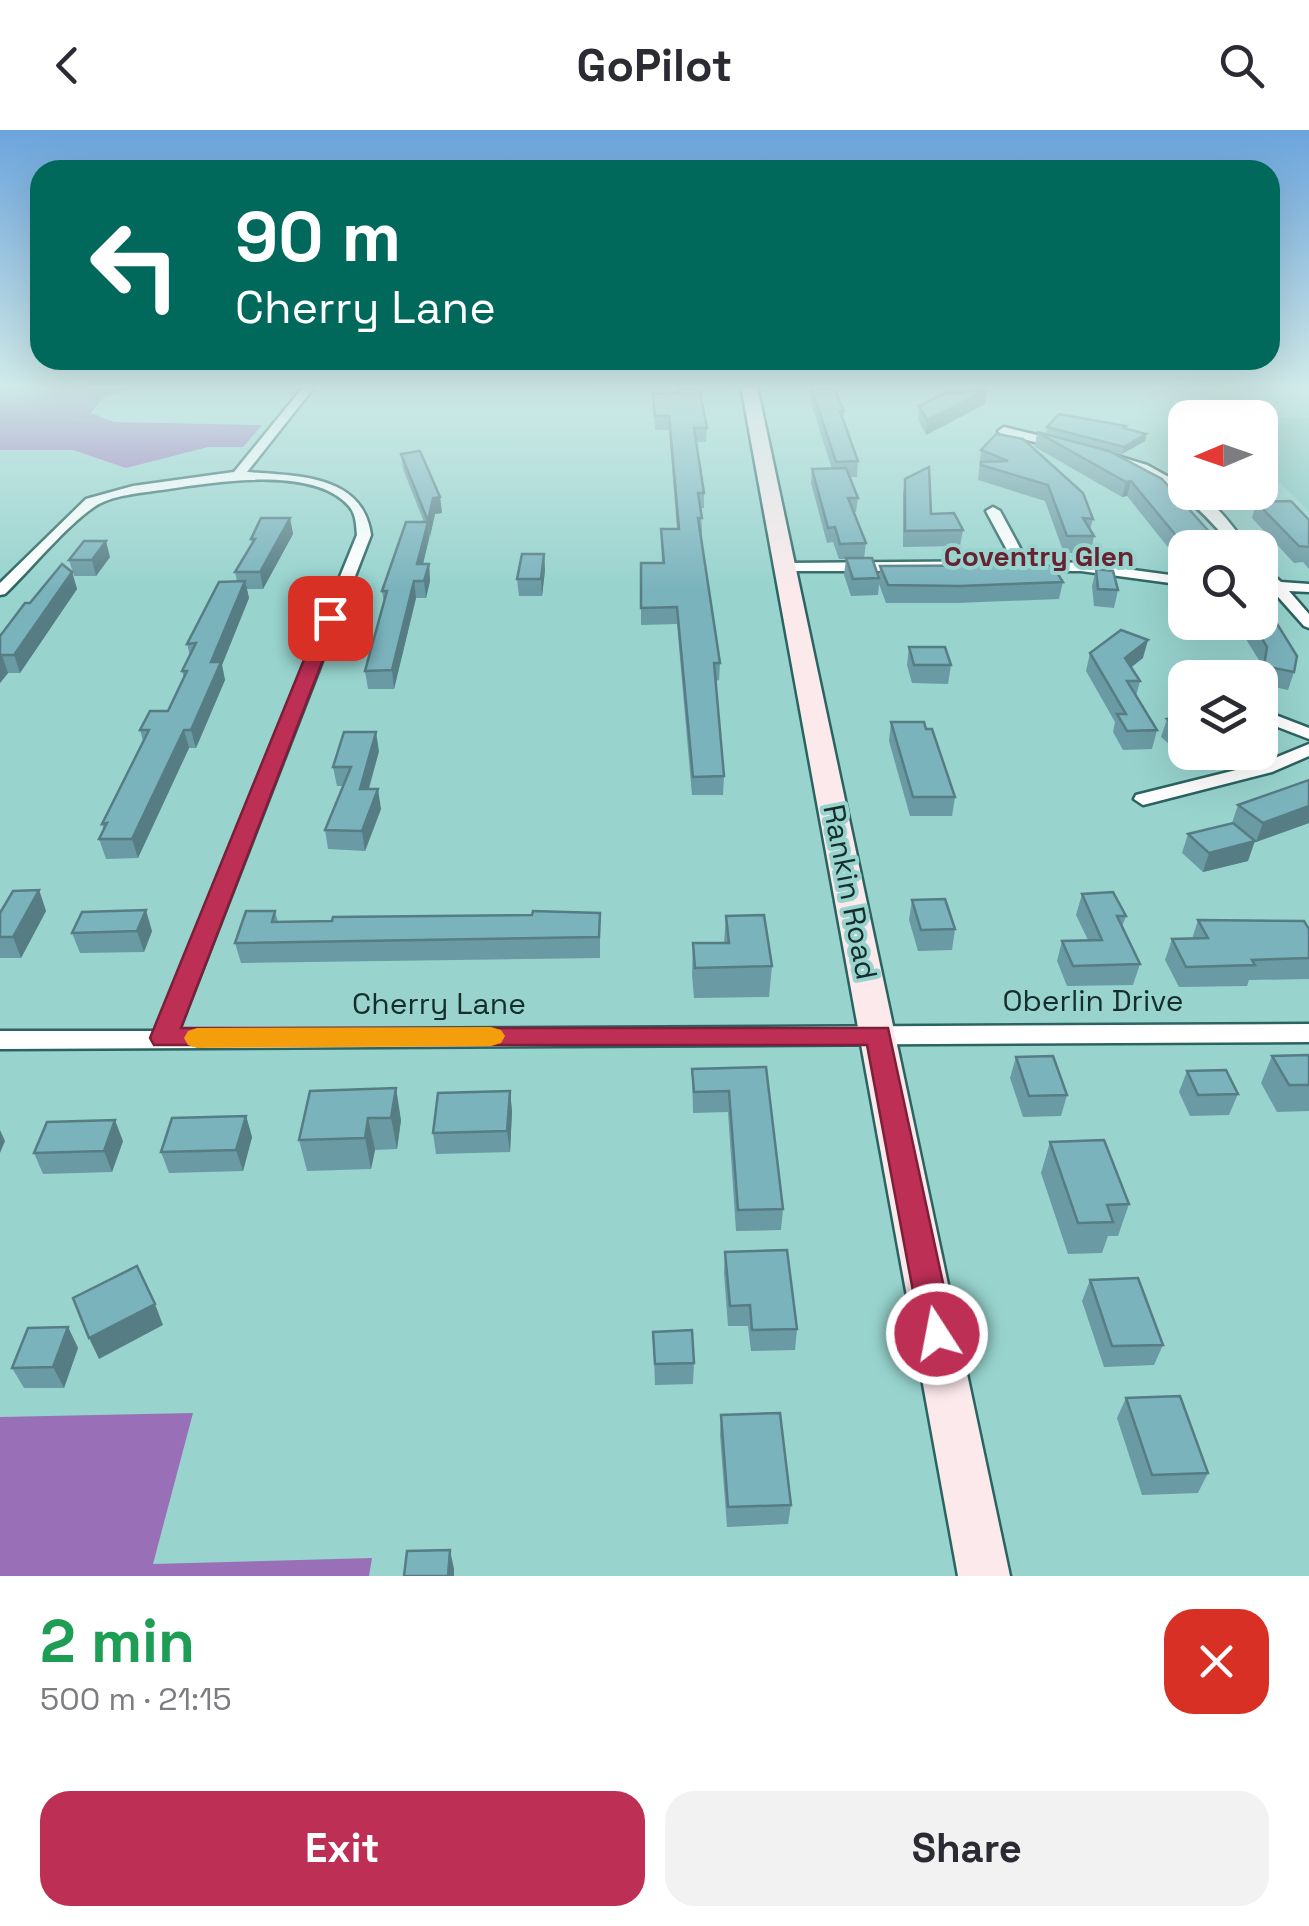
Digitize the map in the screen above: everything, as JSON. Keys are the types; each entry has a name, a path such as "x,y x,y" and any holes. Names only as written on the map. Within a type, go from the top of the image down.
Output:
{"street":[{"path":"238,474 255,453"},
{"name":"Rankin Road","path":"763,453 984,1576"},
{"path":"1104,456 1142,468 1168,482"},
{"path":"0,591 90,502 133,490 238,474 334,489 358,505 366,516 364,535 164,1038"},
{"path":"1209,510 1226,530"},
{"path":"993,512 1022,565"},
{"path":"787,567 1022,565 1081,567 1168,578"},
{"path":"1278,586 1309,588"},
{"path":"1278,595 1309,623"},
{"path":"1278,721 1309,734"},
{"path":"1143,799 1266,768 1309,749"},
{"name":"Oberlin Drive","path":"878,1035 1309,1032"},
{"name":"Cherry Lane","path":"0,1040 878,1035"}],"shaded area":[{"path":"83,453 183,453 126,468"},
{"path":"1278,453 1309,453 1309,512 1278,481"},
{"path":"193,1413 153,1564 372,1558 369,1576 0,1576 0,1417"}],"building":[{"path":"421,453 440,497 433,498 428,521 401,454"},
{"path":"672,453 698,453 704,493 698,493 702,518 698,518 720,663 714,663 724,776 693,777 677,607 641,608 641,563 664,563 661,529 679,529"},
{"path":"833,453 855,453 858,461 836,462"},
{"path":"990,453 1039,453 1083,493 1093,519 1083,518 1094,536 1067,536 1048,485 981,465 1008,461"},
{"path":"1075,453 1114,453 1162,479 1168,486 1168,510 1190,510 1208,530 1171,530 1131,481 1126,482"},
{"path":"929,467 931,514 954,513 963,530 905,531 905,479"},
{"path":"846,468 858,498 848,498 866,543 840,544 835,527 828,528 812,469"},
{"path":"1278,501 1291,501 1309,520 1309,547 1299,546 1264,510 1278,510"},
{"path":"261,518 290,518 260,572 235,572 255,539 251,539"},
{"path":"406,522 428,522 417,564 429,564 424,581 414,581 392,670 365,671 387,591 382,591"},
{"path":"84,541 106,541 92,560 69,560"},
{"path":"522,554 544,554 541,579 517,579"},
{"path":"846,558 872,558 879,578 853,579"},
{"path":"62,564 72,572 14,655 0,657 0,636"},
{"path":"1052,565 1063,582 960,586 888,585 880,566"},
{"path":"1096,569 1113,571 1118,590 1098,589"},
{"path":"245,581 211,662 221,662 191,730 184,730 132,839 99,839 107,823 102,824 149,730 140,730 150,711 168,711 196,643 187,644 219,582"},
{"path":"1278,625 1297,656 1294,672 1278,669 1278,660 1265,660 1267,647 1263,640 1278,640"},
{"path":"1121,630 1148,640 1125,658 1140,681 1127,681 1157,730 1127,731 1117,714 1126,714 1090,653"},
{"path":"909,647 945,647 951,665 914,665"},
{"path":"891,722 924,722 926,729 932,729 955,797 913,797"},
{"path":"344,732 376,732 360,789 378,789 362,831 325,830 351,767 333,767"},
{"path":"1309,780 1309,806 1263,823 1238,805"},
{"path":"1233,823 1255,841 1209,853 1188,834"},
{"path":"39,890 13,937 0,937 0,913 13,891"},
{"path":"1113,892 1126,916 1117,916 1140,964 1073,966 1062,941 1102,940 1082,894"},
{"path":"945,899 955,929 921,930 912,900"},
{"path":"146,910 137,931 72,933 82,912"},
{"path":"246,911 275,911 272,922 332,921 333,917 532,915 533,911 600,913 599,937 235,943"},
{"path":"764,915 772,966 695,968 693,943 729,943 726,916"},
{"path":"1198,920 1304,921 1309,929 1309,958 1252,960 1255,965 1186,967 1172,939 1208,938"},
{"path":"1309,1055 1309,1085 1289,1085 1272,1056"},
{"path":"1053,1056 1067,1095 1029,1096 1016,1057"},
{"path":"766,1067 783,1209 738,1210 729,1091 694,1092 692,1069"},
{"path":"1226,1070 1238,1094 1198,1095 1187,1071"},
{"path":"396,1088 391,1118 368,1118 365,1138 299,1140 310,1091"},
{"path":"510,1091 507,1131 433,1133 438,1093"},
{"path":"246,1116 236,1150 161,1152 172,1118"},
{"path":"115,1120 104,1151 34,1153 47,1122"},
{"path":"1104,1140 1129,1204 1107,1205 1113,1222 1078,1223 1050,1142"},
{"path":"787,1250 797,1329 752,1330 750,1305 730,1306 725,1252"},
{"path":"137,1266 155,1304 89,1338 73,1298"},
{"path":"1138,1278 1163,1345 1112,1346 1090,1280"},
{"path":"68,1327 53,1367 12,1368 28,1328"},
{"path":"692,1330 694,1363 655,1364 653,1332"},
{"path":"1180,1396 1208,1473 1152,1475 1126,1398"},
{"path":"780,1413 791,1505 728,1507 721,1415"},
{"path":"450,1550 448,1576 404,1576 407,1551"}],"slow traffic":[{"path":"197,1038 491,1036"}],"district":[{"name":"Coventry Glen","path":"1039,556"}],"route":[{"path":"330,618 164,1038 878,1035 937,1334"}]}
